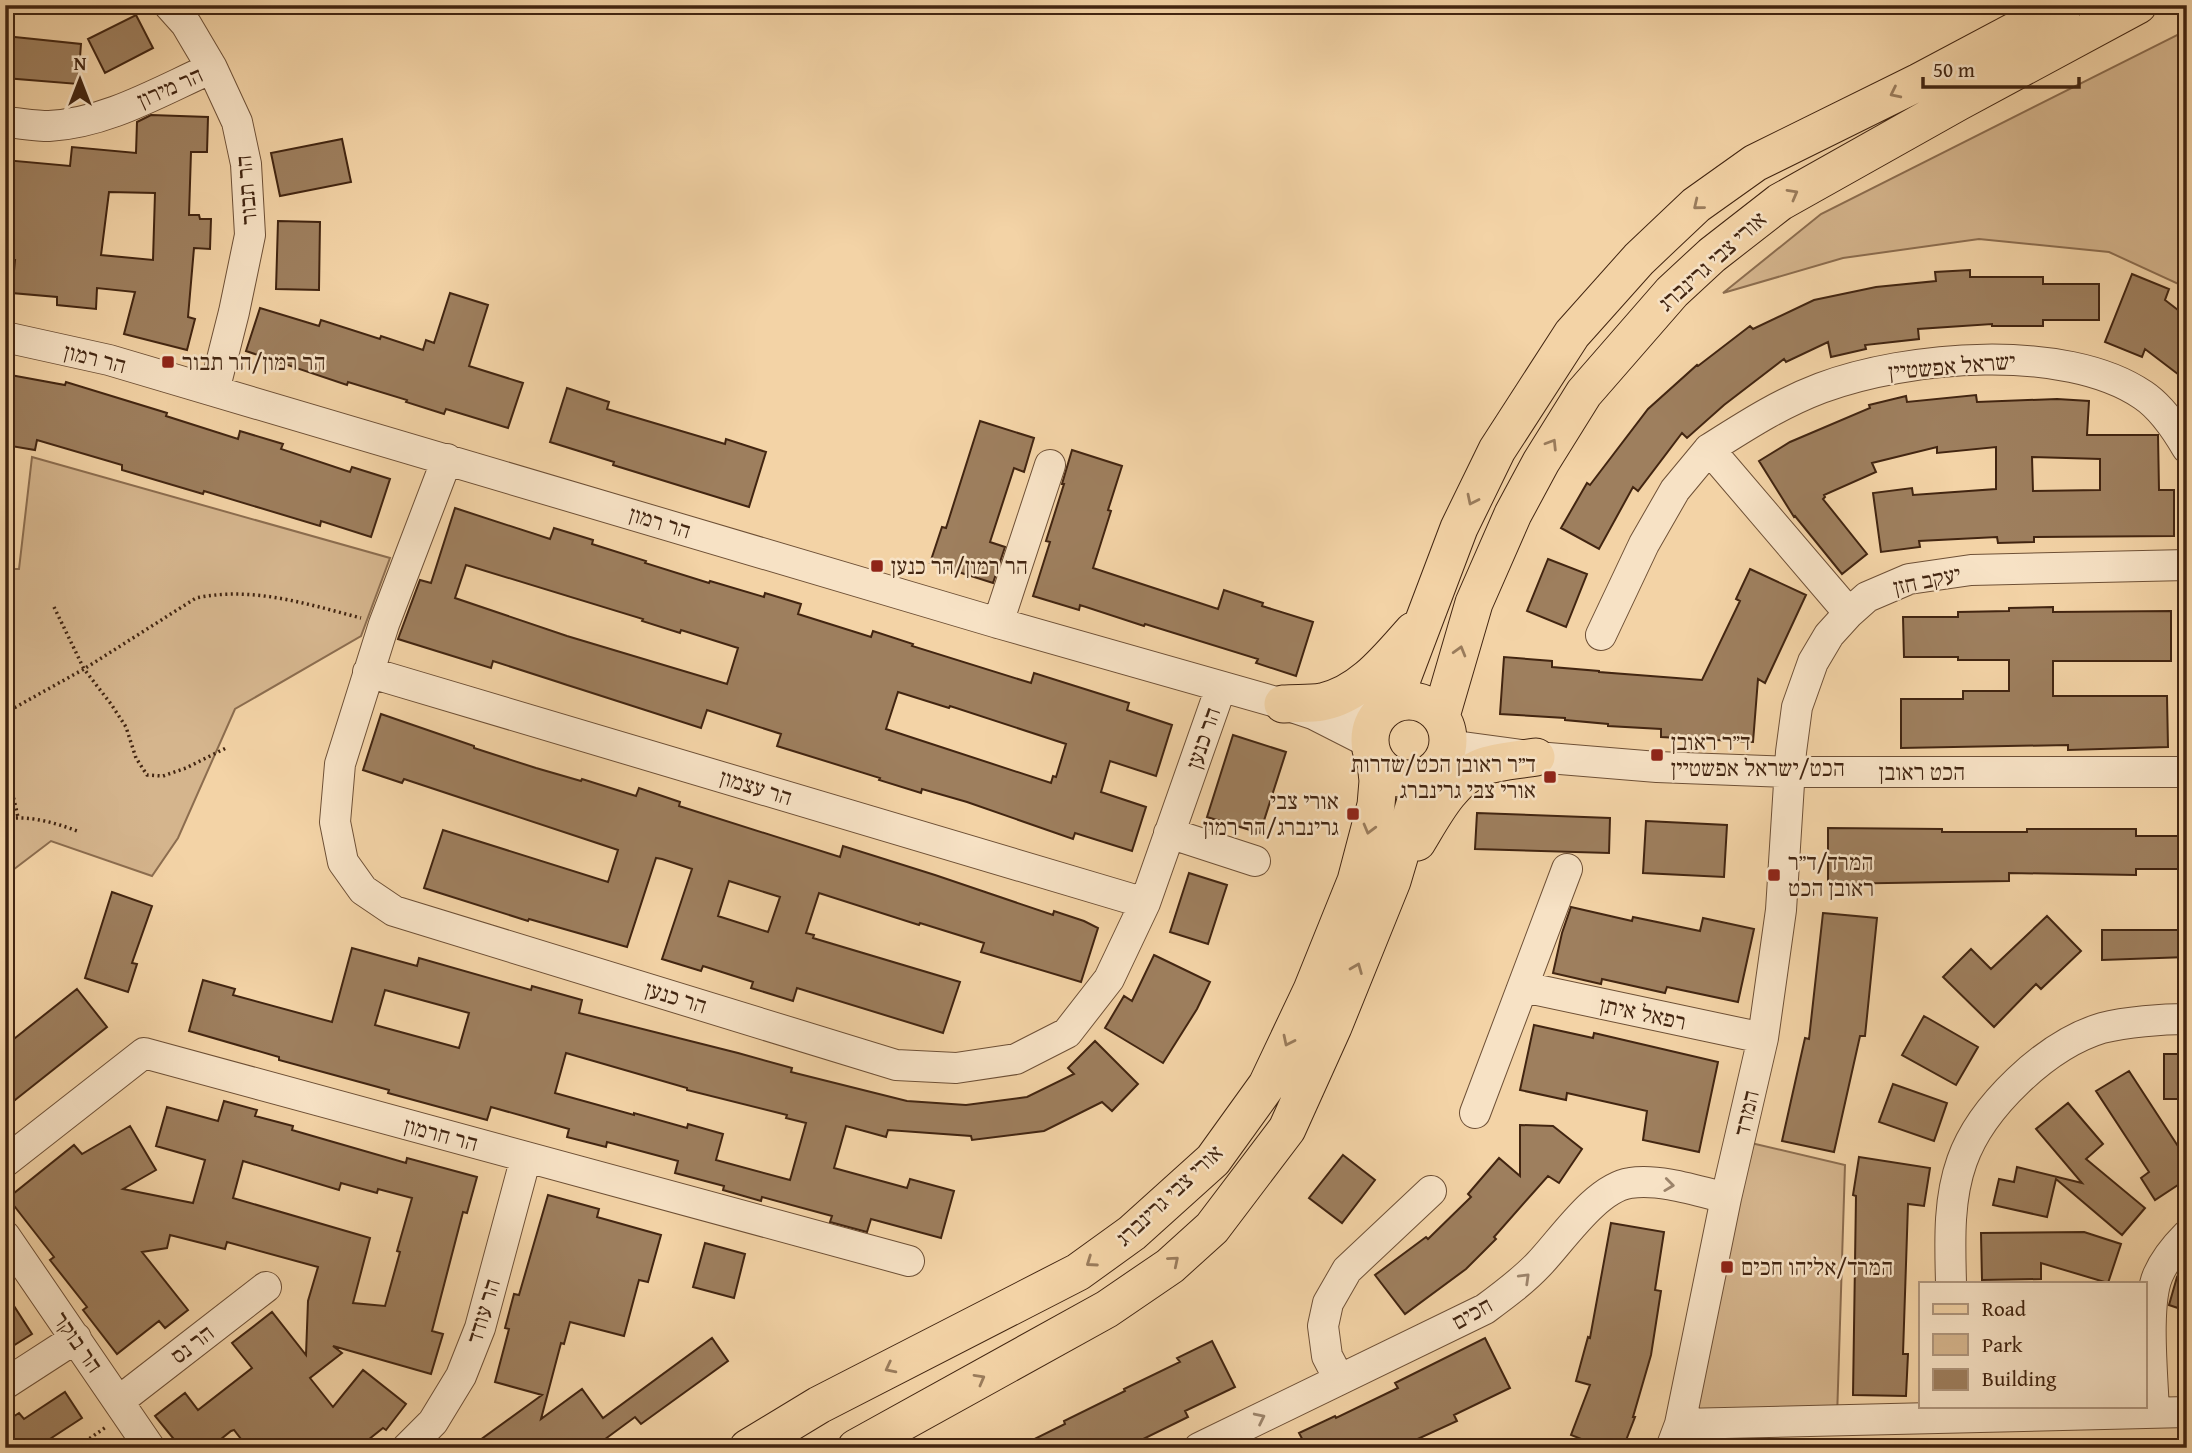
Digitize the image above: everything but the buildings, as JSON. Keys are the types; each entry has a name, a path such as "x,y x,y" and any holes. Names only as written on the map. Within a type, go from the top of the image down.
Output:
{"main road":[{"name":"אורי צבי גרינברג","path":"748,1448 819,1405 1078,1272 1132,1233 1213,1160 1267,1084 1312,990 1356,881 1376,805 1379,731 1400,686 1458,528 1497,450 1572,334 1639,259 1696,205 1755,163 1919,82 2064,5"},
{"name":"אורי צבי גרינברג","path":"1444,731 1474,603 1513,514 1541,462 1584,393 1672,292 1712,255 1780,202 2138,5"},
{"path":"1298,709 1345,694 1367,679 1423,620"},
{"path":"1413,701 1433,709 1444,731 1440,764 1423,777 1397,777 1385,771 1379,731 1413,701"},
{"path":"1392,881 1441,803 1460,782 1481,767 1536,757"},
{"name":"אורי צבי גרינברג","path":"856,1448 1107,1308 1170,1266 1212,1228 1287,1129 1333,1027 1392,881 1423,777"}],"street":[{"name":"הר תבור","path":"169,5 186,24 212,68 237,122 246,164 250,235 214,391"},
{"name":"הר מירון","path":"5,122 47,126 91,119 109,114 212,68"},
{"name":"הר רמון","path":"5,337 109,360 998,623 1379,731"},
{"name":"ישראל אפשטיין","path":"1601,635 1644,544 1675,490 1709,449 1776,407 1824,387 1891,369 1964,361 2015,360 2068,365 2100,374 2144,395 2174,427 2187,448"},
{"path":"1709,449 1849,613"},
{"name":"הר כנען","path":"447,459 384,624 340,764 335,822 343,862 363,890 394,911 895,1065 956,1068 1016,1059 1067,1033 1109,979 1144,903 1221,687"},
{"path":"998,623 1050,465"},
{"name":"יעקב חזן","path":"1790,772 1797,707 1813,662 1829,635 1867,597 1909,579 1971,570 2187,565"},
{"name":"הר עצמון","path":"368,672 1144,903"},
{"name":"הכט ראובן","path":"1444,731 1536,757 1657,767 1790,772 2187,772"},
{"name":"המרד","path":"1675,1436 1763,1038 1781,910 1790,772"},
{"path":"1169,833 1255,861"},
{"path":"1475,1113 1567,869"},
{"name":"רפאל איתן","path":"1522,987 1763,1038"},
{"path":"1951,1282 1953,1205 1962,1161 1988,1114 2032,1066 2067,1044 2101,1028 2187,1018"},
{"name":"הר חרמון","path":"5,1162 144,1053 909,1261"},
{"name":"הר עודד","path":"407,1448 433,1422 461,1376 480,1328 526,1157"},
{"name":"חכים","path":"1199,1448 1485,1308 1517,1286 1580,1216 1612,1189 1631,1182 1672,1185 1726,1198"},
{"path":"1339,1379 1325,1346 1323,1326 1328,1303 1347,1270 1431,1191"},
{"path":"2154,1413 2151,1314 2157,1277 2173,1249 2187,1235"},
{"name":"הר בוקר","path":"5,1236 150,1448"},
{"name":"הר נס","path":"122,1407 265,1287"},
{"path":"5,1384 75,1338"},
{"path":"1675,1436 1954,1412 2187,1412"}],"path":[{"path":"5,713 84,669 196,598 260,594 384,624"},
{"path":"54,607 84,669 126,727 136,758 147,775 163,776 175,772 228,747"},
{"path":"5,772 9,778 18,817"},
{"path":"5,819 18,817 58,823 80,832"},
{"path":"76,1448 122,1407"}],"green space":[{"path":"2187,30 2187,288 2109,252 1979,239 1843,258 1723,293 1821,214"},
{"path":"32,457 390,558 361,636 235,709 178,838 152,876 51,841 5,876 5,569 19,569"},
{"path":"1751,1143 1845,1165 1837,1418 1692,1415"}],"place":[{"name":"הר רמון/הר תבור","path":"168,362"},
{"name":"הר רמון/הר כנען","path":"877,566"},
{"name":"ד״ר ראובן הכט/ישראל אפשטיין","path":"1657,755"},
{"name":"ד״ר ראובן הכט/שדרות אורי צבי גרינברג","path":"1550,777"},
{"name":"אורי צבי גרינברג/הר רמון","path":"1353,814"},
{"name":"המרד/ד״ר ראובן הכט","path":"1774,875"},
{"name":"המרד/אליהו חכים","path":"1727,1267"}]}
